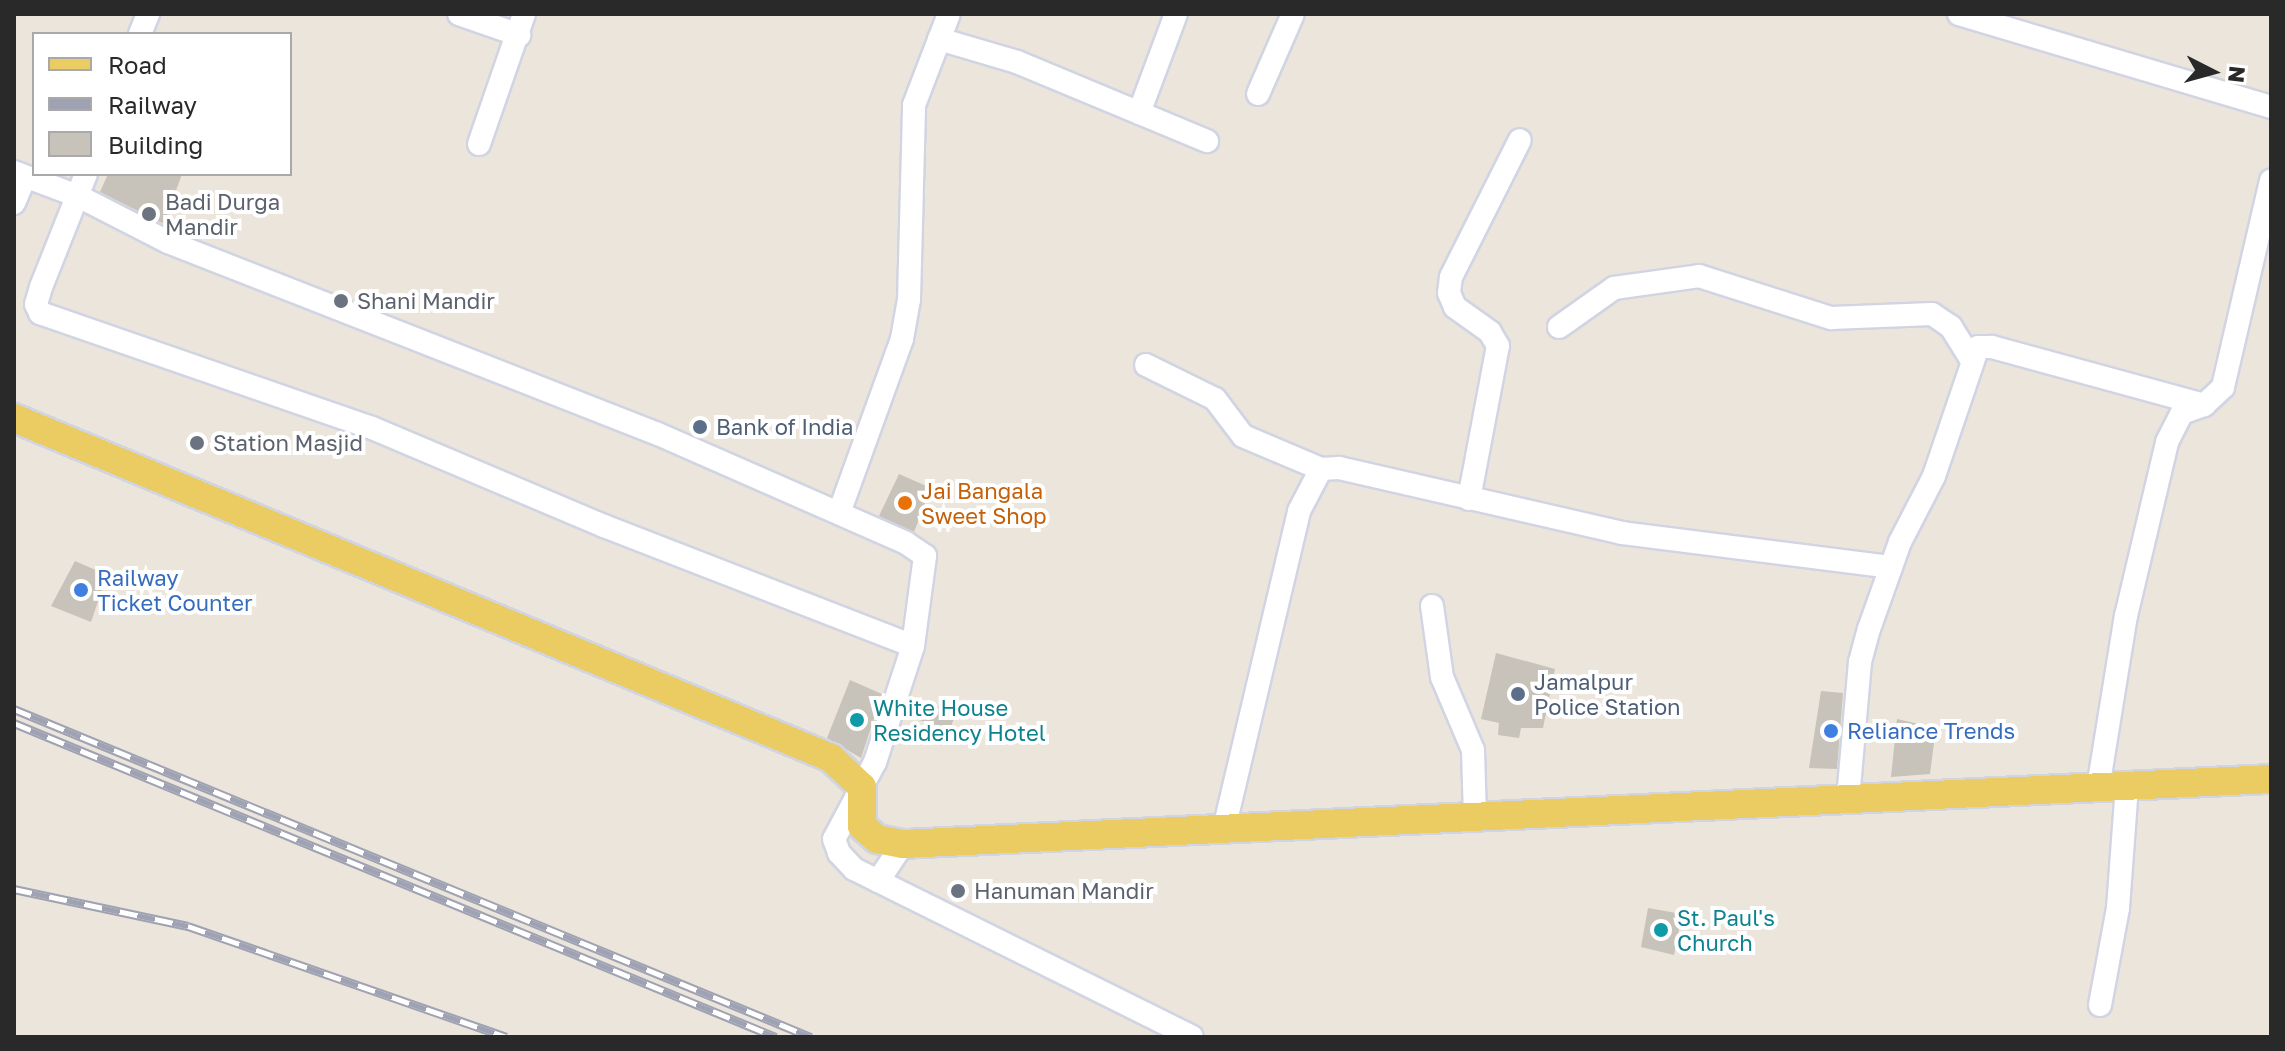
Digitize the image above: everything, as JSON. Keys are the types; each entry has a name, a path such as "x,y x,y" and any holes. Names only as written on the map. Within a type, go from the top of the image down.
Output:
{"main road":[{"path":"14,418 831,758 862,787 862,826 877,839 903,844 2271,779"}],"street":[{"path":"459,14 522,25 479,144"},
{"path":"839,513 902,339 909,300 909,143 914,105 949,14"},
{"path":"1139,113 1176,14"},
{"path":"1258,94 1293,14"},
{"path":"1959,14 2271,107"},
{"path":"939,39 1017,62 1207,141"},
{"path":"1469,499 1498,346 1490,332 1455,307 1449,293 1451,277 1520,140"},
{"path":"14,203 19,175 78,196 168,242 658,434 839,513 925,556 913,646 862,787 834,839 839,853 854,869 1192,1037"},
{"path":"85,176 41,287 36,304 40,313 372,428 604,526 913,646"},
{"path":"2098,788 2126,616 2167,442 2182,413 2216,397 2230,369 2268,208 2271,181"},
{"path":"1559,327 1614,288 1699,276 1831,318 1932,314 1951,327 1971,359"},
{"path":"1848,799 1860,662 1891,567 1934,476 1971,359 1978,347 1992,347 2204,405"},
{"path":"1146,365 1215,399 1243,436 1321,469 1339,468 1622,533 1891,567"},
{"path":"1224,829 1299,511 1321,469"},
{"path":"1432,606 1442,677 1473,750 1475,817"},
{"path":"2100,1005 2118,908 2127,786"},
{"path":"878,881 903,844"}],"building":[{"name":"Badi Durga Mandir","path":"107,176 181,176 164,224 100,192"},
{"name":"Jai Bangala Sweet Shop","path":"899,474 931,488 914,532 879,516"},
{"name":"Railway Ticket Counter","path":"75,561 107,575 91,622 51,606"},
{"name":"Jamalpur Police Station","path":"1496,653 1555,669 1543,728 1521,728 1519,738 1498,735 1499,723 1481,719"},
{"name":"White House Residency Hotel","path":"850,680 882,694 861,758 827,738"},
{"name":"Reliance Trends","path":"1821,691 1843,693 1837,769 1809,768"},
{"path":"915,698 956,713 950,729 905,716"},
{"path":"1897,719 1936,728 1930,774 1891,777"},
{"name":"St. Paul's Church","path":"1648,908 1682,914 1674,955 1641,947"}],"railway":[{"path":"14,709 811,1037"},
{"path":"14,723 776,1037"},
{"path":"14,889 188,926 506,1037"}],"place":[{"name":"Badi Durga Mandir","path":"149,214"},
{"name":"Shani Mandir","path":"341,301"},
{"name":"Bank of India","path":"700,427"},
{"name":"Station Masjid","path":"197,443"},
{"name":"Jai Bangala Sweet Shop","path":"905,503"},
{"name":"Railway Ticket Counter","path":"81,590"},
{"name":"Jamalpur Police Station","path":"1518,694"},
{"name":"White House Residency Hotel","path":"857,720"},
{"name":"Reliance Trends","path":"1831,731"},
{"name":"Hanuman Mandir","path":"958,891"},
{"name":"St. Paul's Church","path":"1661,930"}]}
